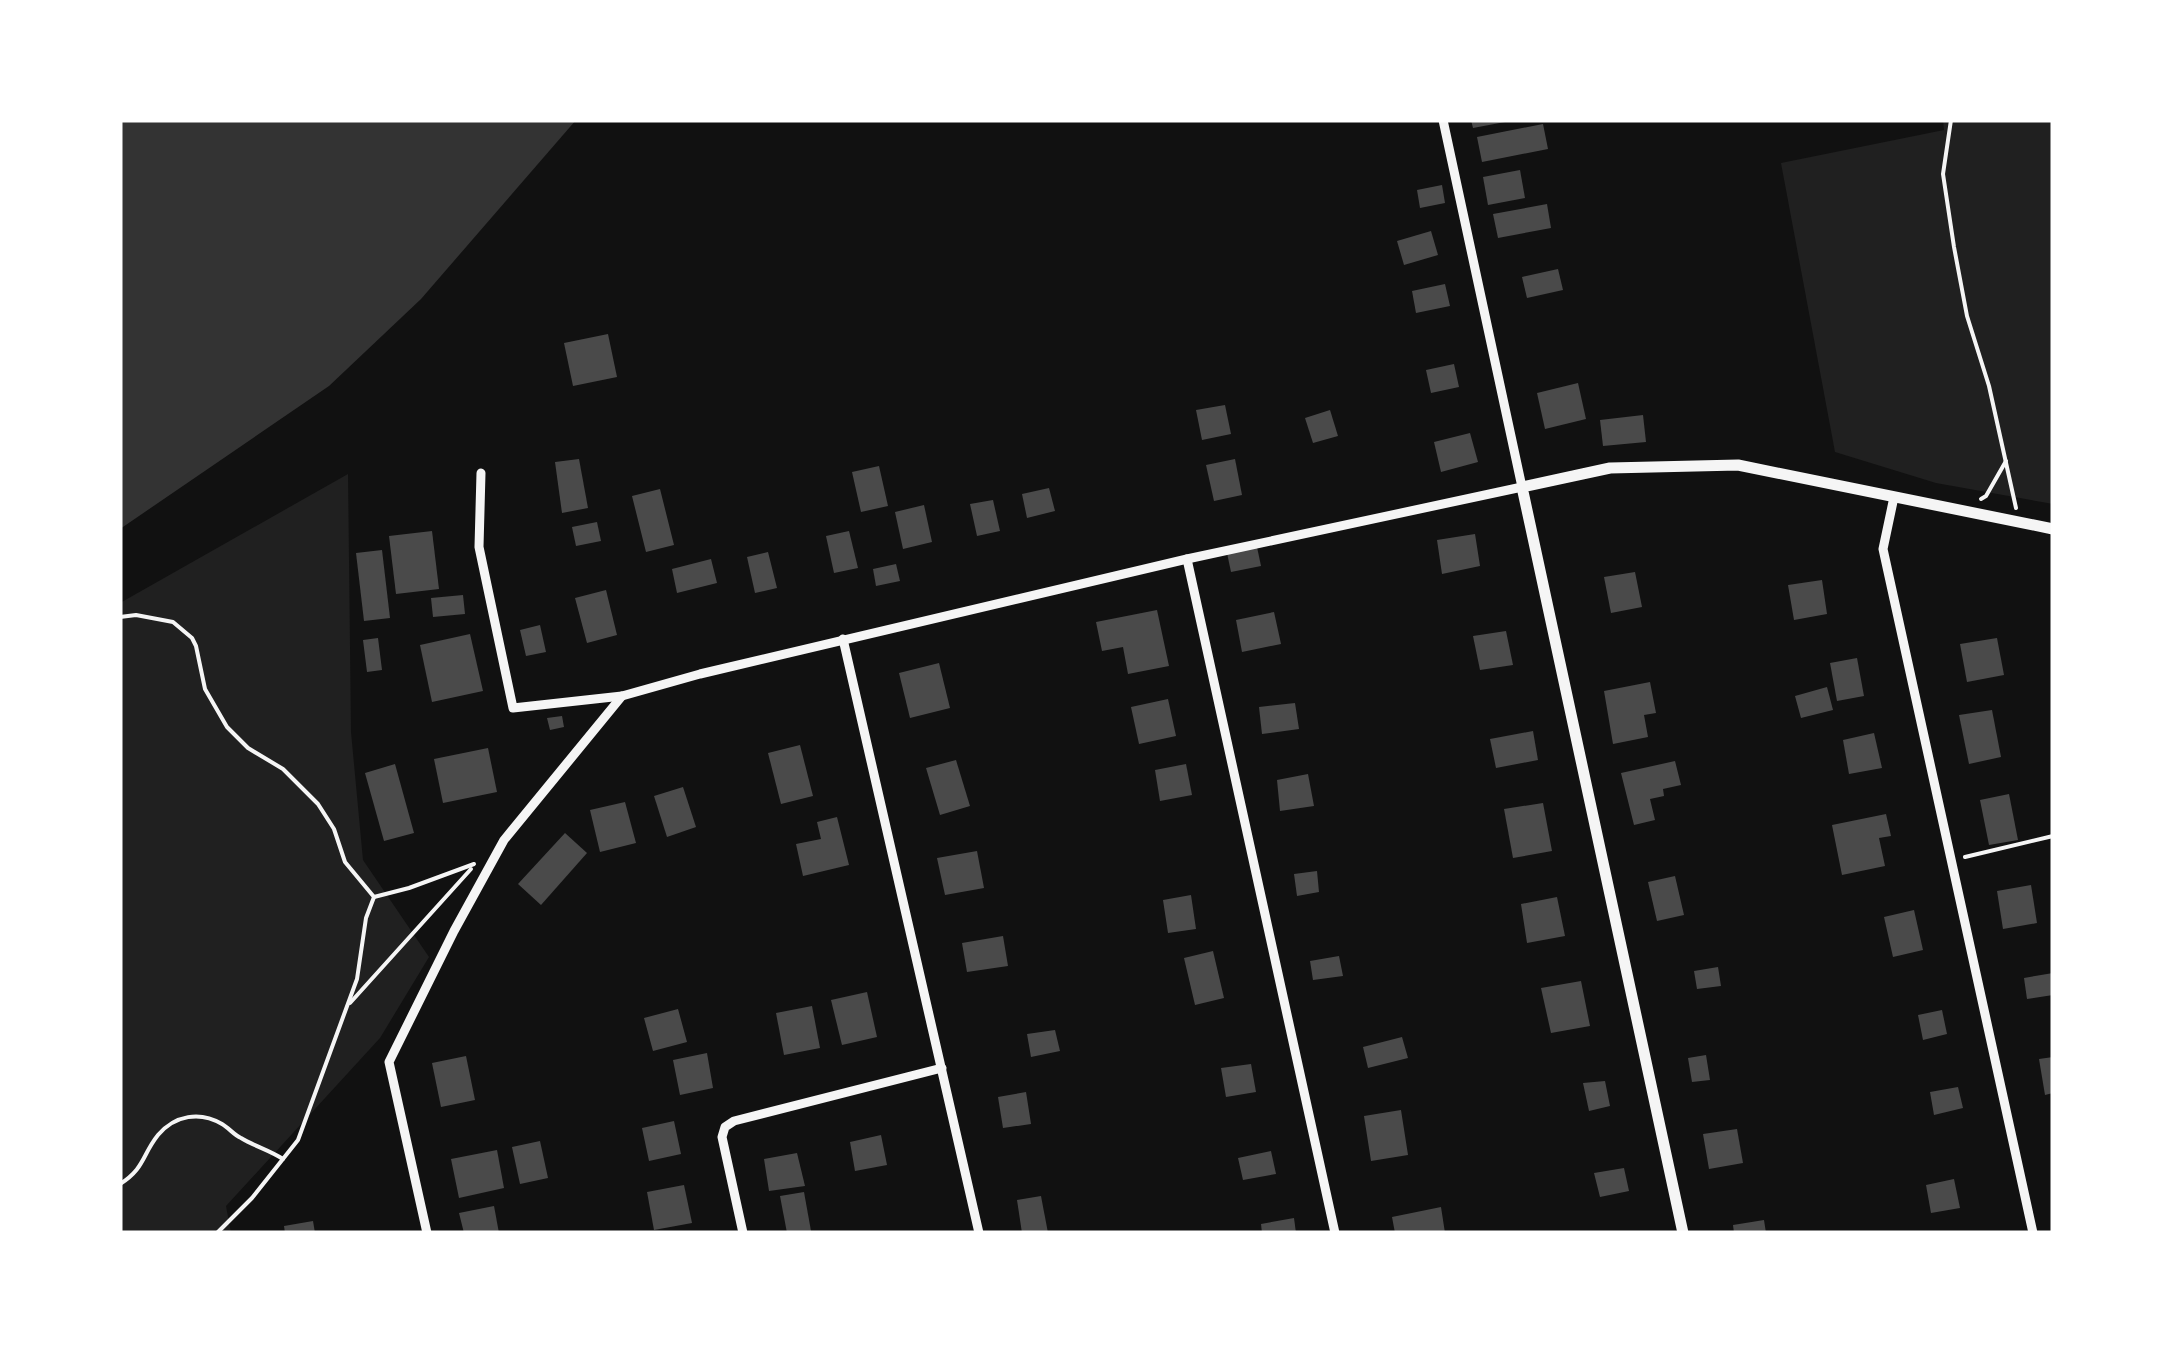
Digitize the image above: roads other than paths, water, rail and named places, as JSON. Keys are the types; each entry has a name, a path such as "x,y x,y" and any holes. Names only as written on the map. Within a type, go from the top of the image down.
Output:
{"street":[{"path":"1443,120 1683,1233"},
{"path":"481,473 478,547 513,708 622,696 843,639 1188,558 1610,468 1738,465 2053,530"},
{"path":"1894,497 1884,549 2033,1233"},
{"path":"1188,558 1335,1233"},
{"path":"843,639 979,1233"},
{"path":"427,1233 389,1062 504,840 622,696"},
{"path":"743,1233 722,1137 725,1127 734,1121 942,1068"}]}
